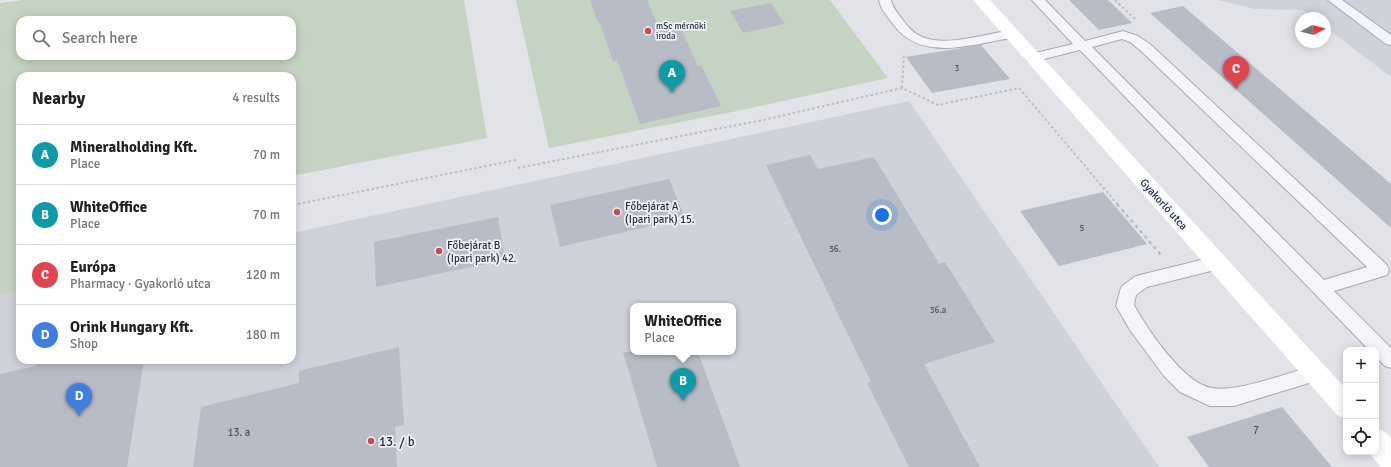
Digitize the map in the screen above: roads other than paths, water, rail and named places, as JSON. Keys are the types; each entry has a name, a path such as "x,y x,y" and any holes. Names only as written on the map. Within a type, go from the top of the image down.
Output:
{"street":[{"name":"Gyakorló utca","path":"982,0 1032,58 1343,404"},
{"path":"1379,444 1391,458"}],"lane":[{"path":"885,0 886,6 906,32 915,38 929,43 944,44 1011,34"},
{"path":"1038,0 1391,360"},
{"path":"1334,0 1391,41"},
{"path":"1032,58 1123,35 1134,39 1145,47 1382,270 1321,288"},
{"path":"1217,263 1142,281 1128,291 1125,306 1136,325 1170,370 1187,386 1210,397 1234,397 1316,373"}],"place":[{"name":"mSc mérnöki iroda","path":"648,31"},
{"name":"Európa","path":"1236,89"},
{"name":"Mineralholding Kft.","path":"672,93"},
{"name":"Főbejárat A (Ipari park) 15.","path":"617,212"},
{"name":"Főbejárat B (Ipari park) 42.","path":"439,251"},
{"name":"WhiteOffice","path":"683,401"},
{"name":"Orink Hungary Kft.","path":"79,416"},
{"name":"13. / b","path":"371,441"}]}
